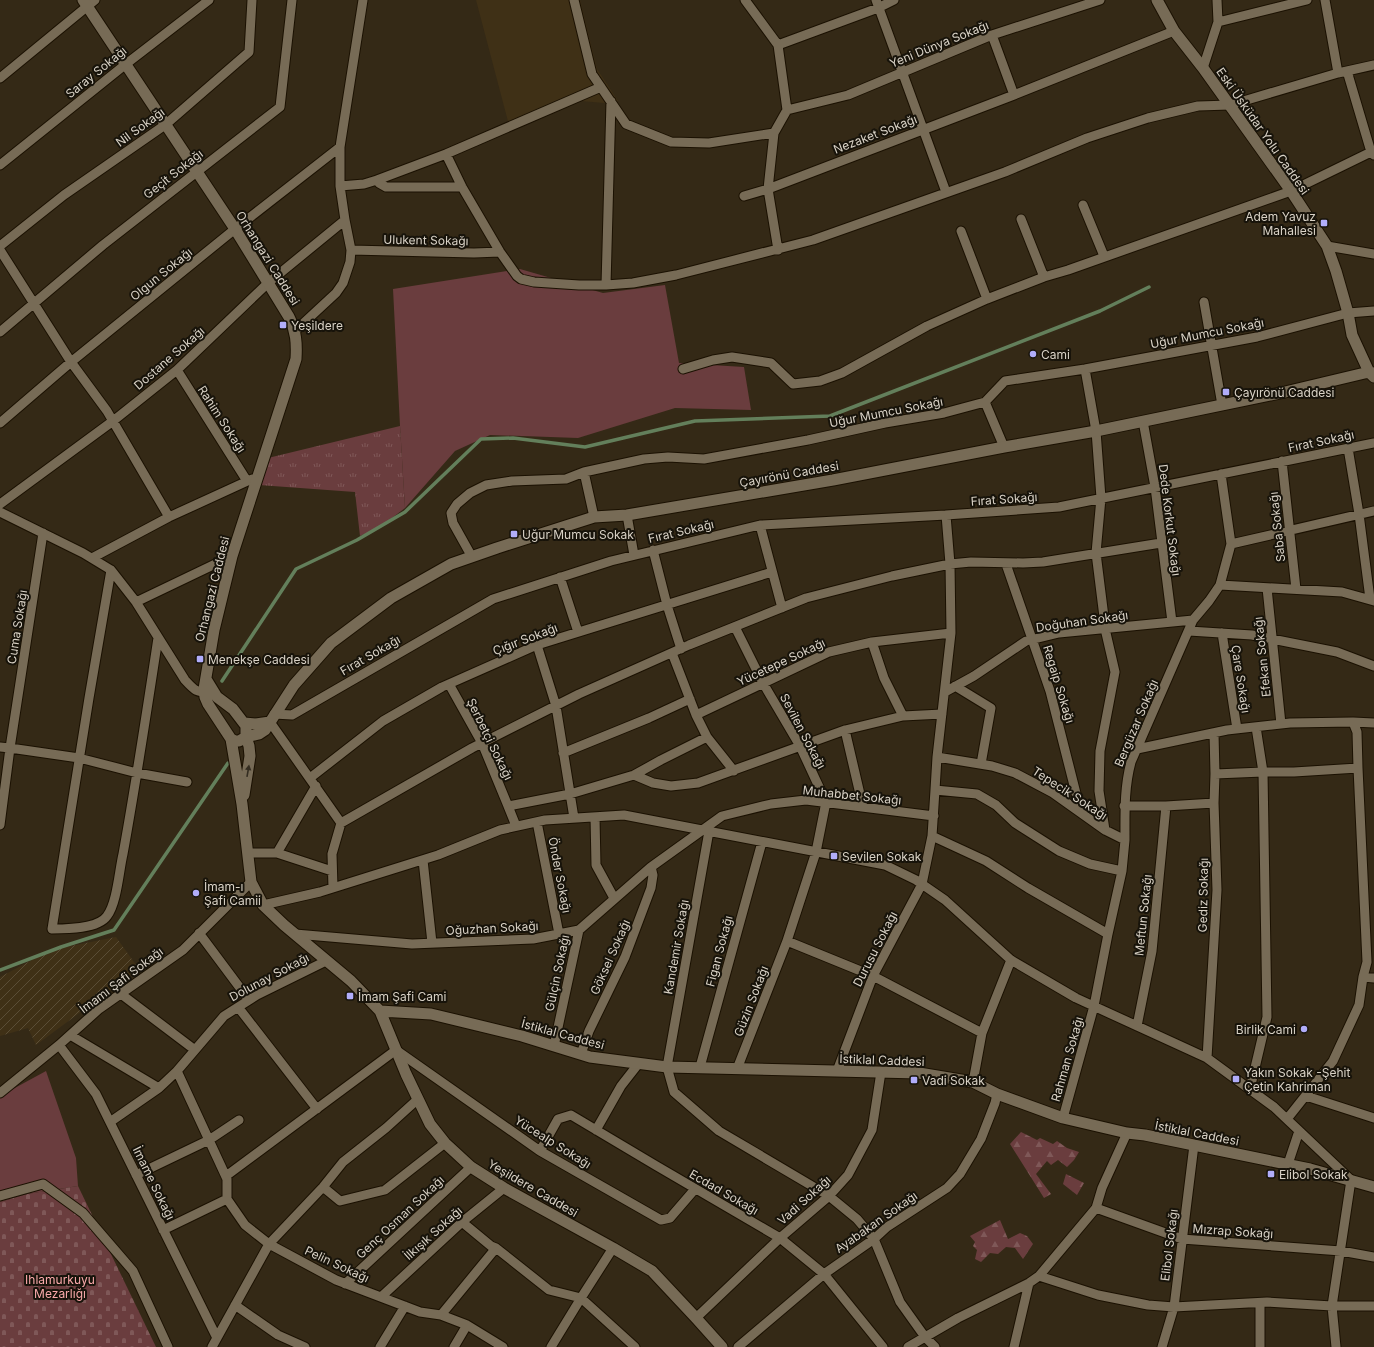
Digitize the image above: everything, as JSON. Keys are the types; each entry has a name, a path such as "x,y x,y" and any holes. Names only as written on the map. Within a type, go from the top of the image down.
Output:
{"street":[{"name":"Saray Sokağı","path":"0,165 209,0"},
{"name":"Nil Sokağı","path":"0,246 64,195 165,125 249,52 252,0"},
{"name":"Geçit Sokağı","path":"0,332 102,245 280,107 292,0"},
{"path":"295,331 336,293 348,273 351,250 344,220 340,186 340,147 363,0"},
{"path":"574,0 592,74 626,124 671,142 709,143 774,132"},
{"path":"745,0 778,45 787,110 774,132 768,189 778,250"},
{"path":"778,45 877,4 894,0"},
{"name":"Yeni Dünya Sokağı","path":"787,110 848,95 992,35 1100,0"},
{"name":"Eski Üsküdar Yolu Caddesi","path":"1157,0 1174,31 1230,105 1291,191 1327,246 1348,313 1352,335 1372,374"},
{"path":"1203,68 1218,22 1217,0"},
{"path":"1218,22 1306,0"},
{"path":"683,370 713,360 732,357 771,363 793,384 820,381 842,373 927,326 987,299 1044,277 1068,270 1291,191 1373,153 1342,72 1328,1"},
{"name":"Orhangazi Caddesi","path":"88,2 165,125 235,229 289,317 295,331 297,348 296,359 232,556 214,630 206,679 209,693"},
{"path":"0,78 88,2"},
{"path":"877,4 946,192"},
{"name":"Nezaket Sokağı","path":"744,196 768,189 1014,95 1174,31"},
{"path":"992,35 1014,95"},
{"path":"446,154 462,187 500,252 513,272 521,279 534,282 606,285 633,283 676,275 813,240 1005,172 1075,142 1119,127 1198,106 1230,105 1342,72 1374,65"},
{"path":"340,186 364,184 446,154 601,87"},
{"path":"606,285 611,101"},
{"name":"Olgun Sokağı","path":"0,423 71,362 235,229 340,147"},
{"path":"377,180 386,187 462,187"},
{"path":"1083,205 1104,256"},
{"path":"1021,219 1044,277"},
{"name":"Dostane Sokağı","path":"0,504 113,421 176,370 268,283 344,220"},
{"path":"961,231 987,299"},
{"path":"1327,246 1374,254"},
{"path":"0,250 71,362 113,421 169,517"},
{"name":"Ulukent Sokağı","path":"351,250 474,253 500,252"},
{"path":"1204,302 1222,405"},
{"name":"Uğur Mumcu Sokağı","path":"472,557 453,523 451,513 457,504 470,493 486,485 512,481 566,479 584,472 644,459 668,457 704,459 808,440 885,423 944,413 985,402 1005,381 1085,369 1257,337 1348,313 1374,311"},
{"path":"1085,369 1096,431 1101,498 1096,553 1106,628 1115,672 1100,751 1099,791 1105,830"},
{"name":"Rahim Sokağı","path":"176,370 247,481"},
{"name":"Çayırönü Caddesi","path":"230,739 240,741 246,737 259,734 265,730 294,685 331,643 391,598 451,564 594,518 627,515 833,480 1096,431 1372,374"},
{"path":"985,402 1004,447"},
{"name":"Dede Korkut Sokağı","path":"1143,421 1155,488 1172,622"},
{"name":"Fırat Sokağı","path":"272,718 292,715 493,598 611,561 653,550 760,525 1059,507 1374,443"},
{"path":"1220,585 1342,592 1372,600 1370,568 1348,448"},
{"name":"Saba Sokağı","path":"1282,461 1296,590"},
{"path":"584,472 594,518"},
{"path":"1194,620 1220,585 1231,544 1221,474"},
{"path":"92,558 169,517 258,476"},
{"path":"1231,544 1374,511"},
{"path":"0,512 92,558 110,570 136,602 185,680 195,690 209,693 233,709 246,726 246,737 250,756 242,804"},
{"name":"Fırat Sokağı","path":"627,515 634,555"},
{"path":"932,836 986,861 1028,888 1108,934 1122,872 1090,864 1059,851 1015,823 996,805 977,794 935,790 937,757 951,633 950,564 946,515"},
{"path":"760,525 782,608"},
{"name":"Cuma Sokağı","path":"0,826 10,748 43,533"},
{"path":"333,888 332,854 341,823 482,743 579,694 681,649 813,596 892,576 950,564 971,562 1006,564 1043,562 1161,543"},
{"path":"653,550 667,605 681,649"},
{"path":"136,602 232,556"},
{"name":"Regaip Sokağı","path":"1006,564 1050,692 1081,813"},
{"path":"110,570 52,929 79,928 93,925 107,917 114,901 137,773 158,638"},
{"name":"Çığır Sokağı","path":"310,778 383,721 449,684 537,645 772,572"},
{"path":"560,577 578,632"},
{"name":"Efekan Sokağı","path":"1267,588 1281,724"},
{"name":"Doğuhan Sokağı","path":"944,692 974,676 1026,641 1059,633 1194,620"},
{"name":"Bergüzar Sokağı","path":"1122,872 1125,840 1124,806 1127,778 1137,749 1194,620"},
{"name":"Sevilen Sokağı","path":"735,627 763,683 800,746 826,802"},
{"path":"1189,631 1252,635 1337,652 1374,666"},
{"name":"Yücetepe Sokağı","path":"696,715 828,652 872,642 951,633"},
{"name":"Çare Sokağı","path":"1222,633 1237,729"},
{"path":"872,642 884,678 903,716"},
{"path":"537,645 556,706 574,818"},
{"path":"672,653 696,715 707,737 734,771"},
{"name":"Şerbetçi Sokağı","path":"449,684 482,743 516,826"},
{"path":"955,686 991,708 981,764"},
{"path":"209,693 205,697 208,704 230,739 242,804 251,882 263,905 351,981 380,1011"},
{"path":"563,753 649,718 690,699"},
{"path":"220,722 218,716 220,711 229,707"},
{"path":"634,776 653,783 671,786 698,783 845,730 903,716 942,714"},
{"path":"244,723 256,724 272,718 341,823"},
{"path":"1137,749 1214,732 1281,724 1353,722 1374,723"},
{"path":"1287,1119 1333,1061 1359,1006 1367,962 1357,732 1353,722"},
{"path":"1250,1089 1267,1017 1263,772 1256,727"},
{"path":"845,730 864,807"},
{"name":"Gediz Sokağı","path":"1207,1058 1217,890 1214,803 1214,732"},
{"path":"508,806 570,794 634,776 661,760 707,737"},
{"path":"0,747 79,758 137,773 187,782"},
{"name":"Tepecik Sokağı","path":"937,757 981,764 1015,773 1053,793 1105,830 1125,840"},
{"path":"1215,774 1294,772 1358,768"},
{"path":"277,852 316,786"},
{"name":"Durusu Sokağı","path":"837,1071 873,976 922,884 932,836 935,790"},
{"name":"Muhabbet Sokağı","path":"706,831 722,816 771,804 806,800 934,816"},
{"path":"816,852 826,802"},
{"path":"1124,806 1166,806 1214,803"},
{"name":"Meftun Sokağı","path":"1137,1026 1152,951 1166,806"},
{"path":"263,905 333,888 423,860 500,830 545,820 574,818 624,815 885,865 916,880 944,900 1011,960 1076,998 1207,1058 1274,1107 1351,1180 1332,1306 1336,1347"},
{"path":"595,817 596,865 614,898"},
{"name":"Önder Sokağı","path":"537,822 559,934"},
{"path":"579,930 651,867 706,831"},
{"name":"Kandemir Sokağı","path":"667,1067 706,831"},
{"name":"Figan Sokağı","path":"700,1067 762,842"},
{"path":"248,853 277,852 332,871"},
{"name":"Güzin Sokağı","path":"737,1069 787,941 816,852"},
{"path":"423,860 432,943"},
{"name":"Göksel Sokağı","path":"582,1054 589,1031 625,957 651,888 653,875 651,867"},
{"name":"İmamı Şafi Sokağı","path":"0,1093 59,1045 99,1009 183,950 251,882"},
{"name":"Oğuzhan Sokağı","path":"295,934 412,944 533,939 579,930"},
{"name":"Gülçin Sokağı","path":"554,1046 579,930"},
{"path":"199,933 249,1000"},
{"name":"Rahman Sokağı","path":"1063,1118 1094,1006 1108,934"},
{"path":"787,941 873,976 982,1033"},
{"name":"Dolunay Sokağı","path":"159,1088 177,1071 224,1016 249,1000 326,960"},
{"path":"973,1082 982,1033 1011,960"},
{"path":"1363,978 1374,978"},
{"path":"120,994 195,1050"},
{"path":"238,1007 317,1109"},
{"name":"İstiklal Caddesi","path":"380,1011 431,1014 522,1036 590,1057 639,1064 667,1067 919,1073 973,1082 997,1094 1063,1118 1127,1133 1288,1164 1374,1187"},
{"name":"Yeşildere Caddesi","path":"380,1011 430,1124 445,1143 471,1167 504,1188 652,1271 722,1347"},
{"path":"70,1035 159,1088 110,1122"},
{"name":"İmame Sokağı","path":"59,1045 96,1094 217,1338"},
{"path":"226,1176 396,1050"},
{"name":"Yücealp Sokağı","path":"396,1050 540,1150 660,1220 670,1218 695,1189"},
{"path":"596,1130 621,1086 639,1064"},
{"path":"667,1067 674,1092 719,1131 829,1196 857,1219 874,1239 900,1302 925,1337 936,1347"},
{"path":"163,1230 227,1199 226,1176 177,1071"},
{"name":"Vadi Sokağı","path":"696,1318 780,1238 829,1196 848,1175 872,1130 881,1072"},
{"name":"Ayabakan Sokağı","path":"738,1347 824,1274 874,1239 887,1227 947,1188 960,1174 981,1140 997,1094"},
{"path":"1306,1096 1374,1118"},
{"path":"212,1347 269,1244 323,1187 343,1162 386,1128 418,1098"},
{"name":"Ecdad Sokağı","path":"540,1150 558,1118 571,1115 780,1238 824,1274 882,1347"},
{"path":"136,1175 209,1140 239,1120"},
{"path":"1288,1164 1299,1131"},
{"path":"908,1347 1029,1283 1039,1276 1096,1208 1102,1188 1127,1133"},
{"path":"323,1187 340,1201 385,1190 445,1143"},
{"name":"Elibol Sokağı","path":"1162,1347 1174,1307 1194,1145"},
{"name":"Genç Osman Sokağı","path":"345,1284 471,1167"},
{"path":"0,1196 43,1184 83,1213 133,1271 168,1347"},
{"name":"İlkışık Sokağı","path":"381,1297 462,1222 504,1188"},
{"name":"Pelin Sokağı","path":"227,1199 244,1226 269,1244 336,1280 420,1312 441,1315 467,1325 503,1347"},
{"name":"Mızrap Sokağı","path":"1096,1208 1182,1239 1341,1251 1374,1256"},
{"path":"462,1222 549,1290 581,1298 635,1347"},
{"path":"441,1315 496,1248"},
{"path":"552,1347 613,1248"},
{"path":"1039,1276 1098,1296 1174,1307 1260,1303 1374,1306"},
{"path":"1014,1347 1029,1283"},
{"path":"1260,1303 1260,1347"},
{"path":"236,1305 278,1335 305,1347"},
{"path":"380,1347 405,1306"},
{"path":"454,1347 467,1325"}],"shaded area":[{"path":"476,0 580,0 597,69 618,101 604,103 581,101 510,129"},
{"path":"116,937 139,969 36,1045 28,1028 0,1036 0,977 51,950"}],"green space":[{"path":"520,269 603,293 665,285 679,363 744,367 751,410 675,408 578,438 490,435 455,451 405,508 393,289"},
{"path":"400,426 405,508 380,527 360,536 355,492 259,485 268,458"},
{"path":"46,1071 76,1158 78,1186 27,1194 0,1202 0,1096"},
{"path":"1021,1132 1037,1140 1040,1138 1053,1144 1057,1141 1067,1148 1079,1152 1067,1167 1058,1160 1051,1165 1047,1161 1036,1174 1051,1194 1044,1198 1010,1144"},
{"path":"1066,1174 1084,1183 1077,1195 1063,1184"},
{"name":"Ihlamurkuyu Mezarlığı","path":"78,1186 156,1347 0,1347 0,1202 27,1194"},
{"path":"1000,1220 1008,1239 1020,1233 1027,1236 1033,1244 1023,1259 1015,1248 1006,1247 998,1254 990,1253 981,1262 975,1259 977,1250 973,1246 975,1242 970,1236"}],"waterway":[{"path":"222,681 296,569 357,540 405,512 481,439 513,438 585,447 695,421 830,416 1100,311 1149,287"},
{"path":"0,970 61,947 114,930 228,763"}],"place":[{"name":"Adem Yavuz Mahallesi","path":"1324,223"},
{"name":"Yeşildere","path":"283,325"},
{"name":"Cami","path":"1033,354"},
{"name":"Çayırönü Caddesi","path":"1226,392"},
{"name":"Uğur Mumcu Sokak","path":"514,534"},
{"name":"Menekşe Caddesi","path":"200,659"},
{"name":"Sevilen Sokak","path":"834,856"},
{"name":"İmam-ı Şafi Camii","path":"196,893"},
{"name":"İmam Şafi Cami","path":"350,996"},
{"name":"Birlik Cami","path":"1304,1029"},
{"name":"Yakın Sokak -Şehit Çetin Kahriman","path":"1236,1079"},
{"name":"Vadi Sokak","path":"914,1080"},
{"name":"Elibol Sokak","path":"1271,1174"}]}
